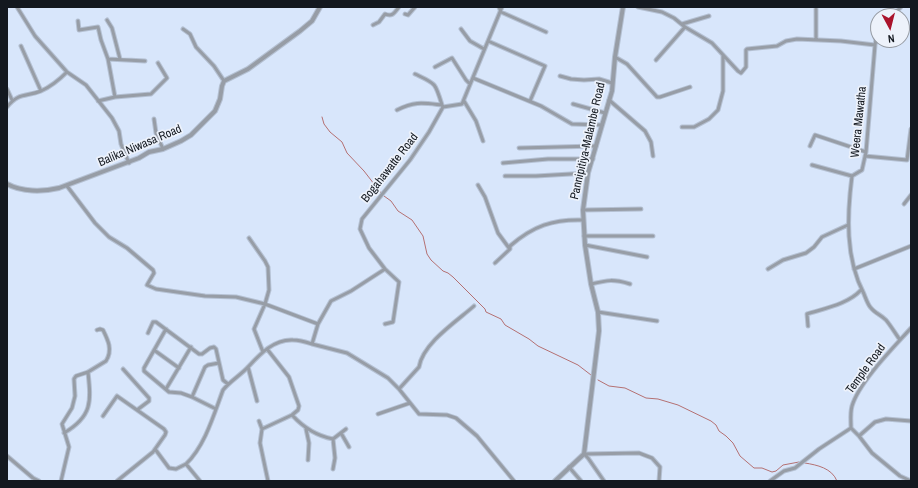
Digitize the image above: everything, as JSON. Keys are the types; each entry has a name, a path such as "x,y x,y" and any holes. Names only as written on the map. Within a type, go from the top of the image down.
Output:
{"street":[{"path":"17,7 35,36 67,72 86,85 112,118 119,131 120,144 128,162"},
{"path":"183,29 190,34 196,48 214,66 224,81 248,69 300,31 312,21 320,7"},
{"path":"373,25 379,22 385,14 390,16 393,15 399,7"},
{"path":"405,14 408,15 414,7"},
{"path":"499,7 501,12 546,32"},
{"path":"397,110 410,104 426,103 442,106 462,104 502,7"},
{"name":"Pannipitiya-Malambe Road","path":"584,454 599,331 598,312 584,245 583,210 588,173 612,91 615,57 623,7"},
{"path":"638,7 662,12 674,18 685,27 712,43 723,56 742,73 746,67 747,49 778,46 786,41 797,39 870,45"},
{"path":"816,9 816,40"},
{"path":"681,24 709,16"},
{"path":"107,20 112,28 120,59"},
{"path":"78,21 80,30 98,27 108,59 114,97"},
{"path":"656,60 685,27"},
{"path":"461,29 470,41 484,49"},
{"path":"488,41 545,66 530,101"},
{"path":"21,46 41,90"},
{"name":"Weera Mawatha","path":"852,176 862,170 866,152 875,48"},
{"path":"682,127 694,127 709,120 718,110 723,91 723,56"},
{"path":"615,57 627,64 657,97 690,87"},
{"path":"435,67 452,58 470,84"},
{"path":"108,59 145,61"},
{"path":"98,101 114,97 151,94 168,78 158,63"},
{"path":"7,107 12,100 21,95 41,90 67,72"},
{"path":"415,74 434,83 442,106"},
{"path":"560,76 571,79 599,79 612,83"},
{"path":"472,78 541,106 572,124 602,126"},
{"name":"Balika Niwasa Road","path":"7,184 14,188 40,191 67,186 181,141 190,135 214,110 220,99 224,81"},
{"path":"7,89 12,100"},
{"path":"609,100 645,131 651,142 652,156"},
{"path":"464,101 476,121 483,141"},
{"path":"573,104 605,113"},
{"name":"Bogahawatte Road","path":"385,324 393,322 399,282 385,268 369,248 360,230 362,219 410,160 429,132 442,106"},
{"path":"154,119 156,133 164,148"},
{"path":"907,160 911,129"},
{"path":"810,146 815,135 866,152"},
{"path":"519,148 596,146"},
{"path":"865,156 907,160 911,163"},
{"path":"503,163 548,159 593,159"},
{"path":"812,165 852,176 848,225 854,269 861,290 871,308 885,319 900,340"},
{"path":"505,176 588,173"},
{"path":"478,185 484,196 498,233 510,249"},
{"path":"67,186 95,223 110,237 127,248 153,270 154,273 147,285 156,289 204,296 236,297 265,304 318,324"},
{"path":"904,204 911,195"},
{"path":"583,210 640,209"},
{"path":"495,263 510,249 510,246 514,242 536,227 562,220 583,220"},
{"path":"768,269 783,260 806,253 814,247 822,237 848,225"},
{"path":"584,236 653,236"},
{"path":"249,238 268,267 269,290 265,304 254,329 265,350 289,377 299,406 298,410 292,415 262,430"},
{"path":"584,245 647,257"},
{"path":"854,269 911,246"},
{"path":"312,344 318,324 331,301 351,291 385,268"},
{"path":"591,284 609,280 618,280 630,284"},
{"path":"808,326 807,314 843,302 856,295 861,290"},
{"path":"399,389 419,367 420,362 432,341 474,306"},
{"path":"598,312 657,321"},
{"path":"148,333 153,322 156,322 199,354 202,354 214,347 216,349 223,380 228,384"},
{"name":"Temple Road","path":"851,428 852,407 857,393 883,358 911,328"},
{"path":"166,329 144,368 144,371 169,392 181,393 216,409"},
{"path":"61,481 69,447 62,424 72,408 75,396 74,379 76,376 88,372 106,361 108,358 109,342 103,330 97,330"},
{"path":"155,449 169,468 176,469 186,464 206,434 223,390 228,384 248,367 253,360 272,345 293,340 347,353 388,378 419,414 447,415 456,418 477,436 514,481"},
{"path":"166,389 191,347"},
{"path":"154,350 178,368"},
{"path":"192,397 205,367 219,363"},
{"path":"248,367 257,401"},
{"path":"123,370 149,398 149,401 137,410"},
{"path":"64,433 73,428 84,418 91,399 88,372"},
{"path":"103,416 118,396 166,432 155,449 117,481"},
{"path":"378,414 410,403"},
{"path":"292,415 300,425 326,438 333,439 346,429"},
{"path":"859,436 875,422 886,418 911,421"},
{"path":"259,421 262,430 260,443 268,481"},
{"path":"770,481 777,480 784,471 795,468 851,428 872,453 900,476 911,481"},
{"path":"306,429 309,444 308,460"},
{"path":"341,433 349,447"},
{"path":"333,439 335,458 333,469"},
{"path":"554,481 584,454 639,453 652,458 660,466 659,481"},
{"path":"584,454 604,481"},
{"path":"7,456 33,478 39,481"},
{"path":"186,464 200,481"},
{"path":"569,467 581,481"}],"waterway":[{"path":"322,117 324,124 330,132 342,142 347,153 364,171 381,193"},
{"path":"384,196 391,201 398,211 412,220 423,236 427,254 431,260 443,271 453,277 485,309 486,312 501,319 505,325 538,346 578,365 591,375"},
{"path":"598,380 609,386 625,388 646,398 658,399 678,405 711,421 716,425 719,431 733,443 740,456 754,468 762,468 772,472 776,471 783,465 799,462"},
{"path":"805,463 819,466 828,470 837,481"}]}
